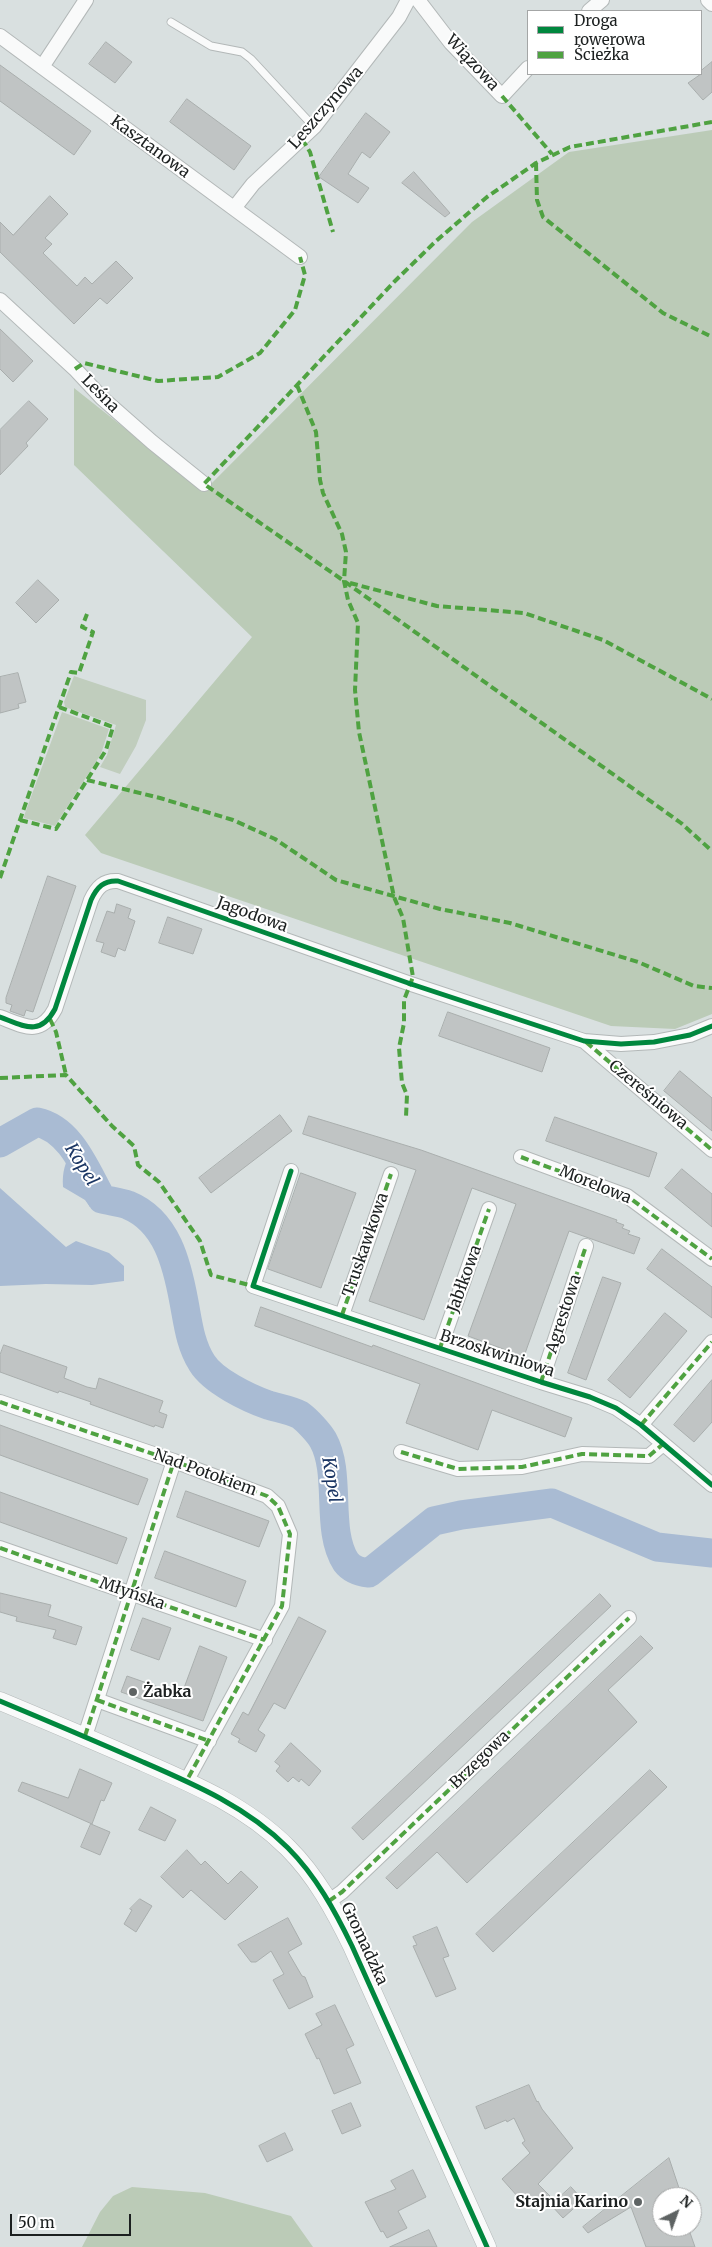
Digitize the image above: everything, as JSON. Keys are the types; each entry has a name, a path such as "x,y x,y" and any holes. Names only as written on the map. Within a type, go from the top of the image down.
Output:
{"street":[{"path":"42,67 86,0"},
{"name":"Leszczynowa","path":"235,207 252,184 314,127 400,17 408,0"},
{"name":"Wiązowa","path":"418,0 451,43 502,96 527,69"},
{"path":"590,10 602,0"},
{"path":"708,0 712,4"},
{"name":"Kasztanowa","path":"0,36 158,154 235,207 300,257"},
{"name":"Leśna","path":"0,300 152,442 204,484"},
{"name":"Jagodowa","path":"0,1017 33,1027 43,1025 50,1019 95,892 102,884 109,880 118,881 402,981 584,1041"},
{"path":"584,1041 621,1044 654,1042 690,1035 712,1026"},
{"name":"Czereśniowa","path":"584,1041 712,1150"},
{"name":"Morelowa","path":"520,1156 628,1196 712,1259"},
{"name":"Brzoskwiniowa","path":"291,1171 253,1286 590,1397 616,1408 641,1425 712,1485"},
{"name":"Truskawkowa","path":"342,1315 391,1174"},
{"name":"Jabłkowa","path":"440,1348 489,1209"},
{"name":"Agrestowa","path":"541,1382 586,1246"},
{"path":"641,1425 712,1342"},
{"name":"Nad Potokiem","path":"0,1402 174,1461 267,1496 278,1506 284,1517 290,1534 282,1606 187,1780"},
{"path":"401,1452 458,1468 522,1467 582,1454 649,1456 663,1444"},
{"path":"85,1736 174,1461"},
{"name":"Młyńska","path":"0,1548 265,1640"},
{"name":"Brzegowa","path":"329,1901 342,1892 629,1618"},
{"path":"98,1700 208,1741"},
{"name":"Gromadzka","path":"0,1701 187,1780 228,1801 273,1834 297,1858 329,1901 352,1946 487,2247"}],"lane":[{"path":"172,22 211,46 242,52 314,127"}],"green space":[{"path":"712,130 712,1014 675,1029 611,1026 101,853 85,835 252,637 74,465 74,388 204,491 472,222 569,152"},
{"path":"74,676 146,700 146,720 136,746 120,774 100,767 107,755 116,725 65,707 64,702"},
{"path":"62,712 109,729 101,754 55,826 24,818 24,816"},
{"path":"132,2187 205,2193 291,2216 313,2247 82,2247 100,2212 113,2196"}],"water":[{"path":"73,1149 84,1150 90,1154 102,1171 112,1195 90,1207 85,1200 63,1187 65,1167"},
{"path":"0,1188 66,1247 76,1241 109,1253 124,1266 124,1281 92,1285 0,1286"}],"building":[{"path":"106,42 132,62 115,83 89,64"},
{"path":"712,62 712,92 703,100 688,83 702,75 702,70"},
{"path":"0,65 91,131 74,155 0,101"},
{"path":"187,99 251,146 234,170 170,122"},
{"path":"366,113 390,132 370,158 362,152 348,174 369,188 358,203 319,177"},
{"path":"414,172 450,213 445,217 402,183"},
{"path":"50,196 68,214 45,238 52,244 43,253 77,286 85,277 92,284 116,261 133,278 107,304 100,298 74,324 0,252 0,222 13,235"},
{"path":"0,329 33,361 13,382 0,369"},
{"path":"29,401 48,419 26,443 28,446 0,475 0,430"},
{"path":"38,580 59,600 36,623 16,603"},
{"path":"18,673 26,702 18,704 19,708 0,713 0,677"},
{"path":"48,876 76,886 33,1012 26,1010 24,1016 10,1011 12,1005 6,1003 6,998"},
{"path":"117,904 131,909 128,918 135,921 125,951 118,948 115,957 101,952 104,943 96,941 107,911 114,913"},
{"path":"168,917 202,929 193,954 159,943"},
{"path":"448,1012 550,1048 542,1072 439,1036"},
{"path":"680,1071 712,1098 712,1131 664,1091"},
{"path":"280,1115 292,1131 211,1193 199,1178"},
{"path":"309,1116 421,1150 617,1220 616,1222 624,1225 622,1228 630,1231 628,1234 640,1238 634,1254 569,1231 523,1359 505,1353 506,1350 468,1336 516,1204 472,1188 424,1320 369,1301 416,1170 303,1134"},
{"path":"555,1117 657,1153 649,1177 546,1141"},
{"path":"682,1169 712,1194 712,1227 665,1188"},
{"path":"301,1173 356,1193 321,1288 268,1269"},
{"path":"662,1249 712,1287 712,1318 647,1269"},
{"path":"603,1277 621,1283 586,1380 568,1373"},
{"path":"261,1307 372,1347 373,1345 572,1418 565,1437 492,1410 478,1450 406,1423 420,1384 255,1326"},
{"path":"665,1313 687,1331 630,1398 608,1380"},
{"path":"4,1345 67,1367 64,1378 87,1387 96,1389 99,1378 163,1401 159,1412 167,1415 163,1428 155,1425 154,1427 90,1404 91,1402 59,1391 58,1393 0,1372 0,1355"},
{"path":"712,1380 712,1422 694,1442 674,1425"},
{"path":"0,1425 148,1479 138,1505 0,1455"},
{"path":"186,1491 269,1521 259,1547 177,1517"},
{"path":"0,1492 127,1538 117,1564 0,1522"},
{"path":"165,1551 246,1581 236,1607 155,1578"},
{"path":"0,1593 51,1605 48,1616 82,1627 76,1645 53,1638 56,1630 16,1621 17,1617 0,1612"},
{"path":"600,1594 611,1606 363,1840 352,1828"},
{"path":"299,1617 326,1631 285,1709 274,1703 258,1730 265,1735 256,1752 238,1742 240,1739 231,1734 243,1712 248,1715"},
{"path":"143,1618 171,1628 159,1660 131,1650"},
{"path":"641,1636 653,1648 608,1690 637,1722 467,1883 437,1852 397,1889 386,1878"},
{"path":"200,1646 227,1657 203,1721 121,1692 127,1676 181,1695"},
{"path":"291,1743 321,1771 309,1786 301,1779 299,1782 293,1777 288,1782 276,1771 280,1766 275,1762"},
{"path":"80,1769 112,1783 104,1801 101,1800 92,1824 18,1791 22,1782 68,1798"},
{"path":"650,1770 667,1787 493,1952 476,1934"},
{"path":"151,1807 176,1820 165,1841 139,1830"},
{"path":"91,1824 110,1832 100,1855 81,1847"},
{"path":"187,1850 201,1865 205,1861 228,1884 241,1871 258,1887 225,1920 191,1890 183,1898 161,1877"},
{"path":"140,1899 152,1906 136,1932 124,1924 132,1910 130,1909"},
{"path":"288,1918 302,1944 288,1952 302,1976 305,1977 313,1997 289,2009 273,1980 284,1974 271,1951 256,1962 251,1962 238,1945"},
{"path":"437,1927 449,1956 443,1958 456,1989 436,1997 413,1946 417,1945 413,1937"},
{"path":"335,2005 354,2045 346,2049 361,2083 334,2094 319,2058 317,2059 305,2034 322,2025 316,2014"},
{"path":"529,2085 537,2102 573,2148 538,2184 550,2196 540,2205 535,2199 527,2207 502,2179 530,2153 522,2143 525,2141 514,2118 485,2129 476,2107"},
{"path":"351,2103 361,2126 342,2134 332,2111"},
{"path":"285,2133 293,2150 267,2162 259,2146"},
{"name":"Stajnia Karino","path":"669,2158 679,2187 652,2187 652,2237 692,2237 695,2247 646,2247 631,2207 588,2233 583,2227"},
{"path":"413,2170 426,2197 398,2211 407,2228 387,2238 383,2231 381,2232 365,2202 396,2189 391,2181"},
{"path":"571,2187 583,2200 563,2218 551,2205"},
{"path":"429,2230 437,2247 390,2247"}],"waterway":[{"name":"Kopel","path":"0,1143 37,1122 49,1126 59,1133 76,1153 102,1199 128,1205 141,1212 152,1222 168,1245 178,1273 192,1341 198,1356 207,1370 222,1382 251,1398 300,1415 323,1440 329,1454 332,1469 336,1534 346,1562 354,1569 369,1573 434,1521 461,1515 552,1503 657,1547 712,1553"}],"marked path":[{"path":"502,96 552,154"},
{"path":"712,122 570,147 536,163 487,197 435,242 394,282 204,484 344,581 681,823 712,851"},
{"path":"302,139 310,152 333,232"},
{"path":"536,163 537,200 543,217 663,313 712,337"},
{"path":"75,369 84,363 158,381 218,377 260,353 295,310 305,275 300,257"},
{"path":"297,385 316,432 323,493 342,534 346,552 344,581 348,600 358,623 355,690 359,732 394,897 403,918 413,977 404,1000 404,1023 399,1048 402,1083 407,1095 406,1117"},
{"path":"350,583 437,606 524,613 603,640 712,699"},
{"path":"0,878 71,672 79,673 93,632 82,627 87,614"},
{"path":"20,820 56,829 106,750 113,727 59,707"},
{"path":"87,780 160,798 233,820 275,839 336,880 440,909 510,923 638,962 694,986 712,988"},
{"path":"50,1019 56,1032 66,1075"},
{"path":"586,1042 712,1150"},
{"path":"0,1078 66,1075 112,1126 134,1146 138,1165 159,1182 200,1241 211,1275 257,1287"},
{"path":"521,1157 627,1196 712,1259"},
{"path":"342,1315 391,1174"},
{"path":"440,1348 489,1209"},
{"path":"541,1382 586,1246"},
{"path":"641,1425 712,1342"},
{"path":"0,1402 174,1461 267,1496 278,1506 290,1534 282,1606 187,1780"},
{"path":"401,1452 458,1469 522,1467 582,1454 649,1456 663,1444"},
{"path":"85,1736 174,1461"},
{"path":"0,1548 265,1640"},
{"path":"329,1901 342,1892 629,1618"},
{"path":"97,1700 209,1741"}],"cycle path":[{"path":"0,1017 31,1027 37,1026 49,1018 55,1009 91,900 102,885 118,881 411,984 584,1041 621,1044 654,1042 690,1035 712,1026"},
{"path":"291,1171 253,1286 590,1397 616,1408 641,1425 712,1485"},
{"path":"0,1701 163,1771 220,1798 256,1820 298,1859 324,1894 352,1946 487,2247"}],"place":[{"name":"Żabka","path":"133,1692"},
{"name":"Stajnia Karino","path":"638,2202"}]}
